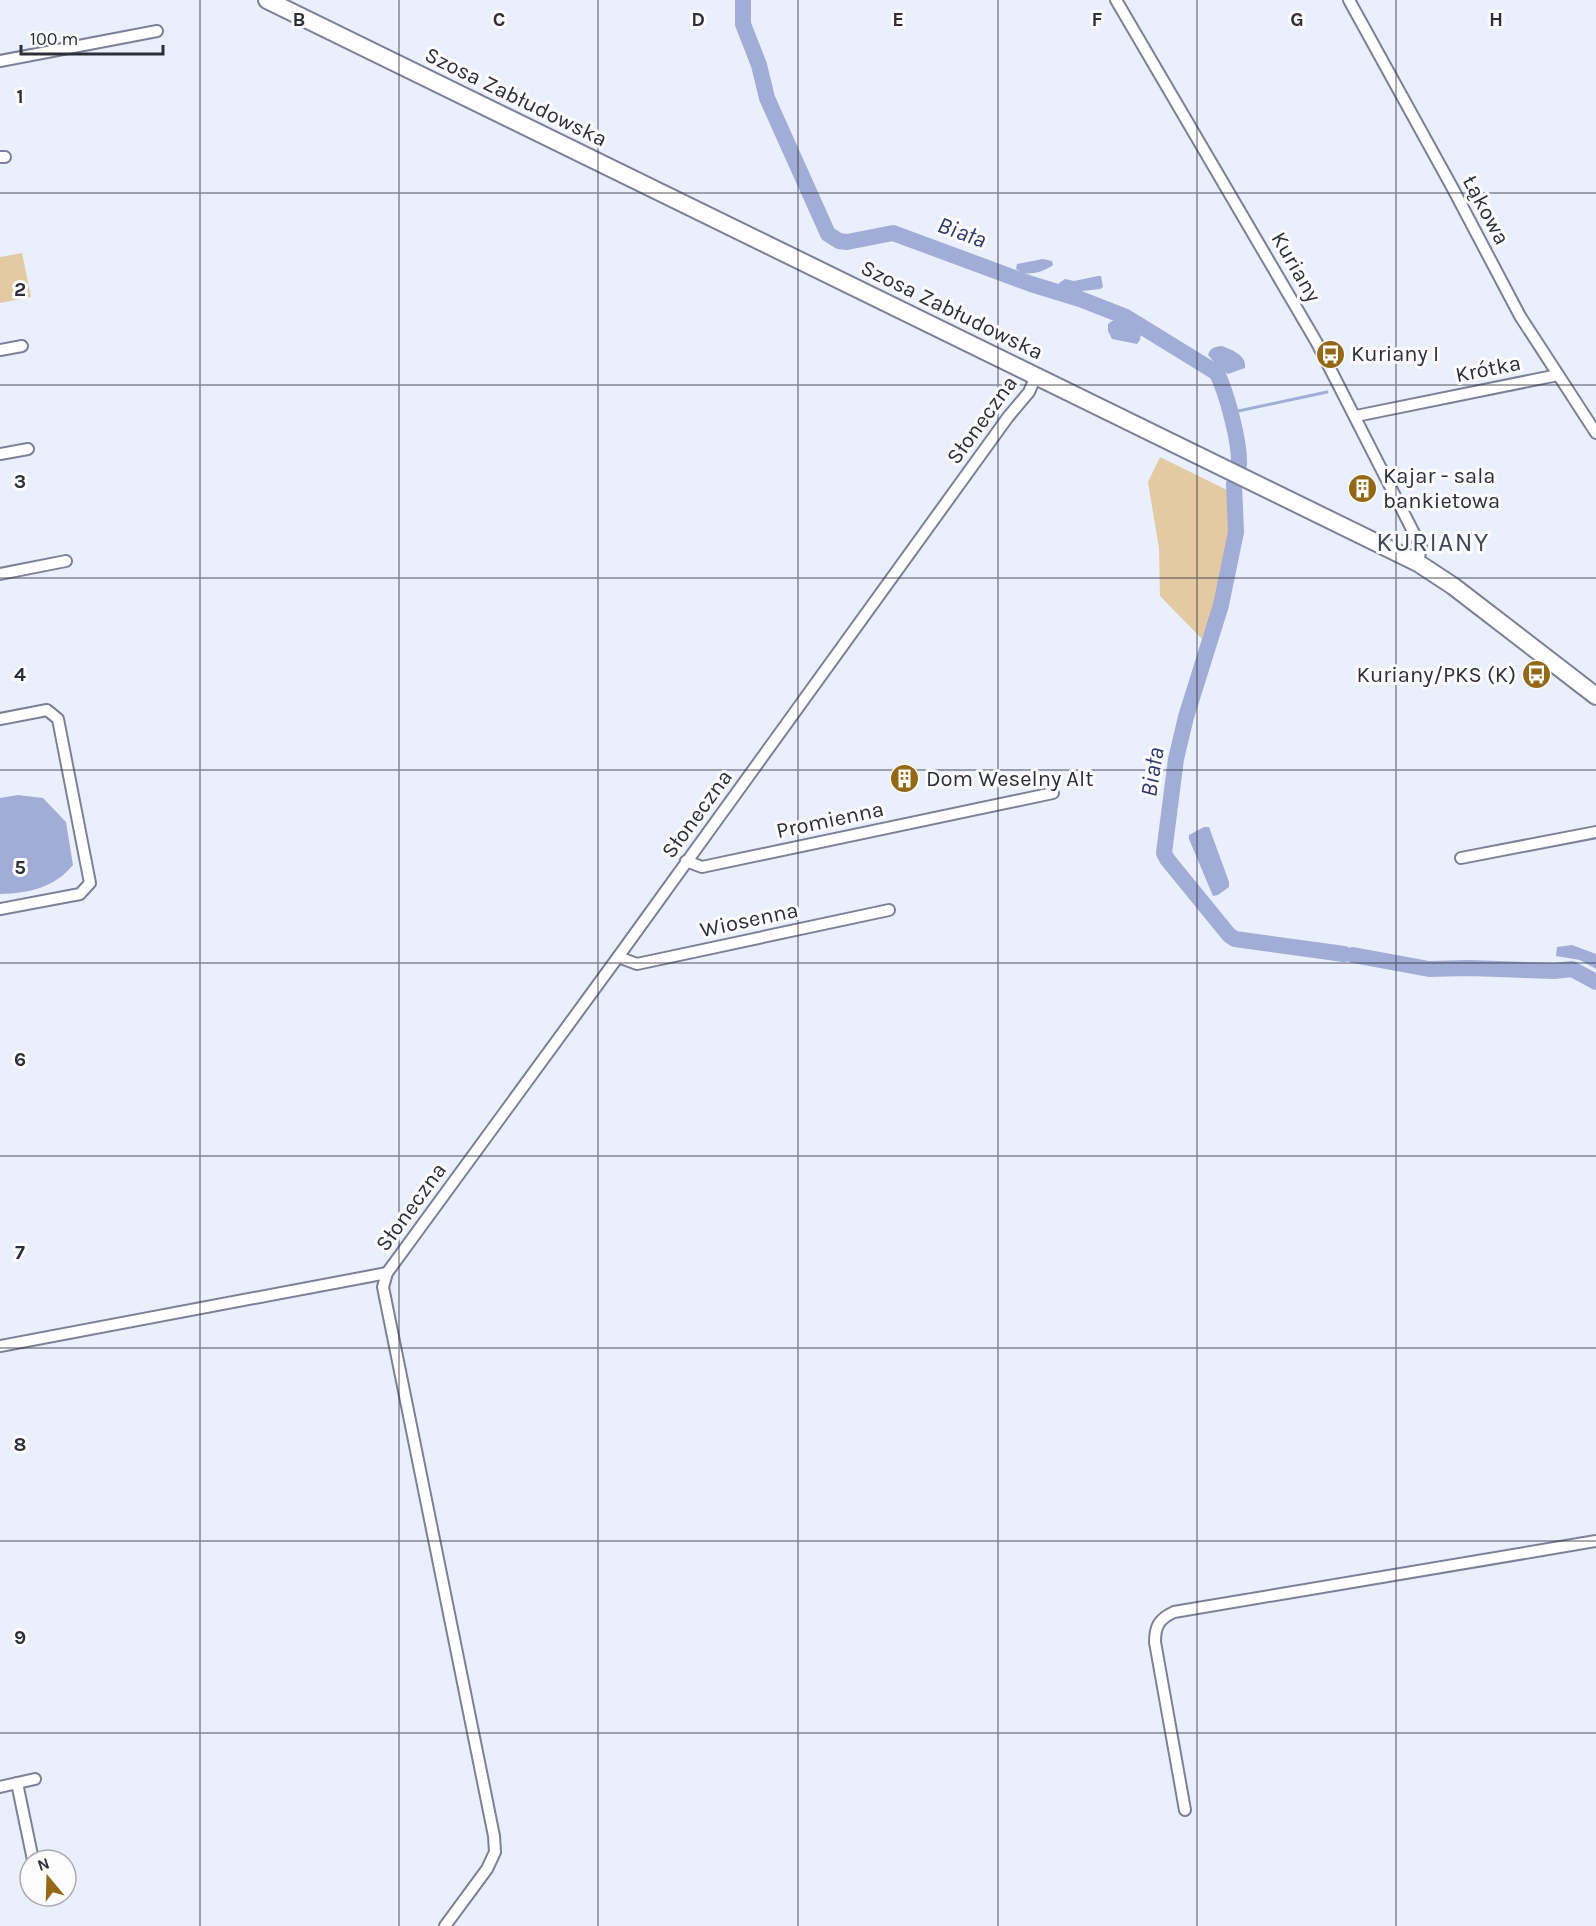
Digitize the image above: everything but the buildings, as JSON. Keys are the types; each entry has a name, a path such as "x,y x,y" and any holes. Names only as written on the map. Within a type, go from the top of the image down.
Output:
{"highway":[{"name":"Szosa Zabłudowska","path":"267,0 1418,563 1453,586 1594,692"}],"street":[{"name":"Kuriany","path":"1116,0 1266,253 1356,416 1421,547 1418,563"},
{"name":"Łąkowa","path":"1349,0 1520,316 1596,433"},
{"path":"0,61 156,31"},
{"path":"0,350 22,346"},
{"name":"Krótka","path":"1356,416 1558,375"},
{"name":"Słoneczna","path":"387,1273 1008,417 1029,392 1036,376"},
{"path":"0,454 28,449"},
{"path":"0,574 66,561"},
{"path":"0,719 47,710 58,719 90,883 80,894 0,909"},
{"name":"Promienna","path":"686,861 702,867 1053,793"},
{"path":"1461,858 1596,832"},
{"name":"Wiosenna","path":"618,957 636,964 889,910"},
{"path":"0,1346 387,1273 383,1287 494,1836 495,1852 487,1869 445,1926"},
{"path":"1185,1810 1155,1642 1155,1628 1162,1618 1174,1612 1596,1541"},
{"path":"0,1787 35,1779"},
{"path":"17,1783 31,1848"}],"shaded area":[{"path":"22,253 31,297 0,303 0,257"},
{"path":"1160,457 1227,490 1233,524 1219,592 1202,639 1160,596 1159,548 1148,482"}],"water":[{"path":"1043,259 1052,261 1053,265 1029,274 1016,269 1017,264"},
{"path":"1101,276 1103,287 1100,289 1074,292 1059,288 1059,283 1065,279 1074,281"},
{"path":"1120,320 1141,333 1137,344 1112,339 1108,331 1108,324"},
{"path":"1222,346 1241,356 1245,368 1228,374 1220,369 1208,355 1213,348"},
{"path":"18,795 43,798 66,822 73,865 58,879 40,888 0,894 0,798"},
{"path":"1204,827 1209,827 1229,882 1229,887 1213,896 1189,839 1189,835"},
{"path":"1572,945 1596,954 1596,969 1580,960 1556,956 1557,947"}],"waterway":[{"name":"Biała","path":"743,0 743,24 759,65 767,98 828,234 839,241 847,242 893,233 1126,317 1217,373 1232,418 1239,465"},
{"path":"1229,413 1327,392"},
{"name":"Biała","path":"1234,484 1236,532 1221,605 1186,717 1176,759 1164,853 1229,935 1235,939 1344,954"},
{"name":"Biała","path":"1353,955 1429,969 1554,971 1572,969 1596,982"}],"place":[{"name":"Kuriany I","path":"1330,354"},
{"name":"Kajar - sala bankietowa","path":"1362,489"},
{"name":"Kuriany/PKS (K)","path":"1537,675"},
{"name":"Dom Weselny Alt","path":"905,779"}],"district":[{"name":"KURIANY","path":"1433,542"}]}
